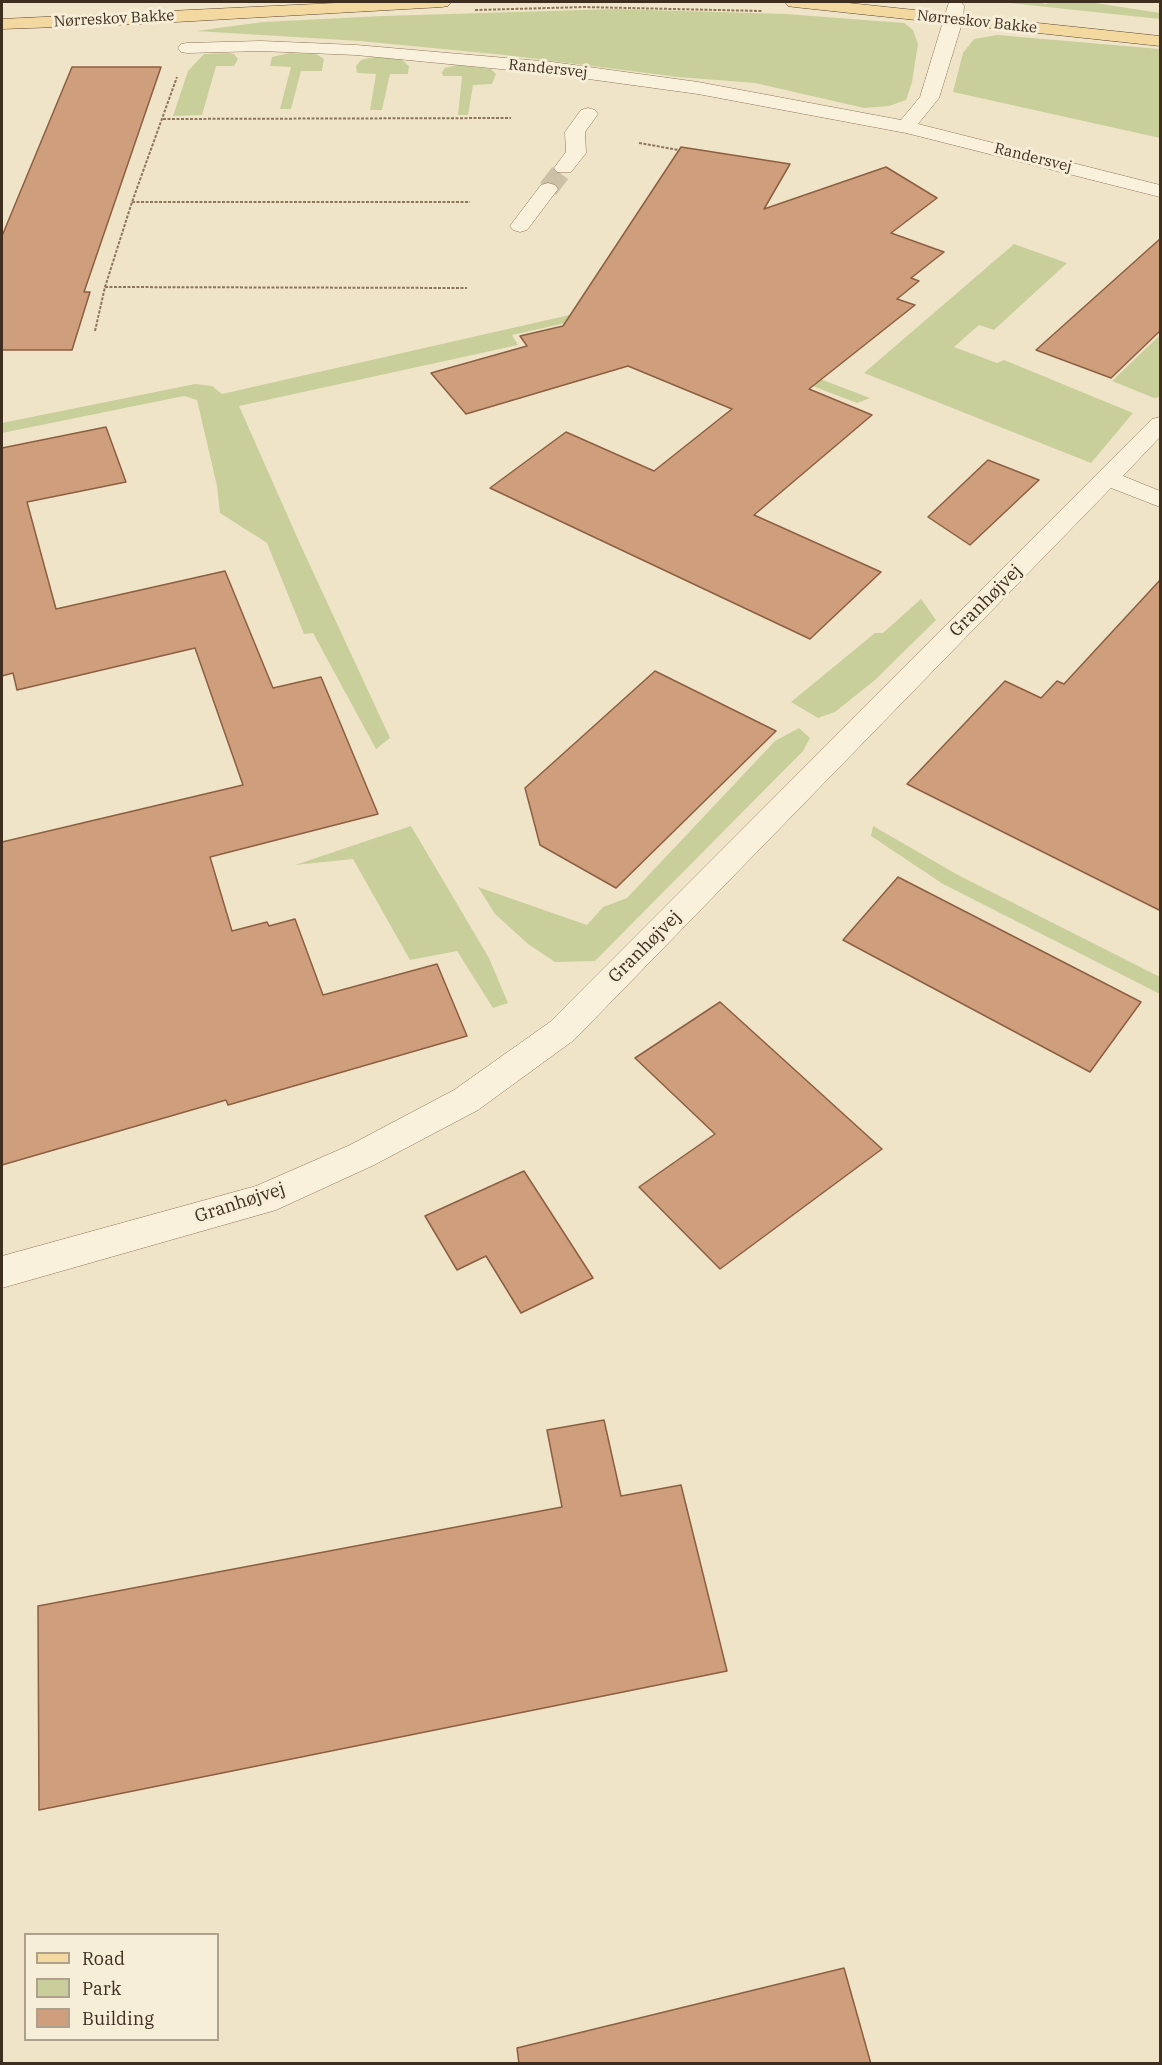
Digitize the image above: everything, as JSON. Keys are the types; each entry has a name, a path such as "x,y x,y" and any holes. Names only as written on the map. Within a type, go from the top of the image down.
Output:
{"main road":[{"path":"2,16 281,2"},
{"name":"Nørreskov Bakke","path":"2,16 2,22 140,19 442,2"},
{"name":"Nørreskov Bakke","path":"794,2 1161,31"},
{"name":"Nørreskov Bakke","path":"909,2 954,13 1161,41"}],"street":[{"path":"906,127 929,98 954,13"},
{"name":"Randersvej","path":"187,48 261,46 356,50 552,69 698,88 906,127 1100,174 1161,192"},
{"path":"564,168 576,153 574,132 588,114"},
{"path":"520,226 548,189"},
{"name":"Granhøjvej","path":"2,1272 274,1194 362,1155 466,1100 562,1031 1161,424"},
{"path":"1107,478 1161,500"}],"path":[{"path":"471,10 584,7 765,11"},
{"path":"95,331 105,287 132,202 187,48"},
{"path":"163,119 511,118"},
{"path":"639,143 679,150"},
{"path":"132,202 470,202"},
{"path":"105,287 467,288"}],"green space":[{"path":"1000,2 1045,4 1089,2 1160,13 1160,19"},
{"path":"616,9 786,14 904,23 913,30 918,44 912,82 906,100 889,106 864,108 755,83 678,77 505,55 360,41 196,31 263,22"},
{"path":"997,35 1160,49 1160,138 953,92 963,53 974,39"},
{"path":"290,53 316,54 324,59 322,71 301,71 291,109 280,109 291,67 270,66 272,57"},
{"path":"204,54 234,54 238,59 234,66 216,66 202,115 173,116 188,71"},
{"path":"374,57 401,59 409,66 408,74 390,74 382,110 370,110 376,74 357,73 356,66 361,60"},
{"path":"457,65 491,69 496,74 492,84 473,85 468,115 458,115 462,76 443,76 442,72 445,68"},
{"path":"1014,244 1067,263 994,330 979,325 954,347 997,363 1004,360 1133,413 1091,463 864,373"},
{"path":"631,301 655,316 870,398 857,403 632,317 584,319 512,335 518,345 239,406 390,738 376,749 313,633 304,634 267,543 220,513 217,486 197,400 184,396 2,433 2,423 195,384 212,386 222,394"},
{"path":"1160,335 1160,397 1154,398 1112,381"},
{"path":"921,599 936,620 875,680 835,712 818,718 791,702 875,633 883,633"},
{"path":"799,728 810,738 803,751 595,961 555,962 528,944 495,914 478,887 587,925 603,907 627,898 775,741"},
{"path":"411,826 489,958 508,1003 493,1008 457,951 410,960 353,859 295,865"},
{"path":"873,826 958,875 1160,977 1160,994 943,884 871,836"}],"building":[{"path":"72,67 161,67 84,292 90,292 72,350 2,350 2,236"},
{"path":"681,147 790,164 764,209 886,167 937,198 891,233 944,252 911,278 919,281 897,299 915,305 809,389 872,415 754,515 881,572 810,639 490,488 566,432 654,471 732,409 628,366 466,414 431,373 527,346 520,336 563,326"},
{"path":"1161,238 1161,330 1111,378 1036,350"},
{"path":"106,427 126,482 27,502 56,609 225,571 273,688 321,677 378,814 210,857 232,931 267,922 269,926 295,919 323,995 437,964 467,1036 228,1105 226,1100 2,1165 2,842 243,785 195,648 17,690 13,673 2,676 2,448"},
{"path":"988,460 1039,480 970,545 928,517"},
{"path":"1161,579 1161,911 907,784 1005,681 1041,698 1057,681 1064,684"},
{"path":"655,671 776,731 616,888 540,845 525,788"},
{"path":"898,877 1141,1002 1090,1072 843,940"},
{"path":"720,1002 882,1149 720,1269 639,1187 715,1134 635,1058"},
{"path":"524,1171 593,1278 521,1313 486,1256 457,1270 425,1216"},
{"path":"604,1420 621,1496 681,1485 727,1671 39,1810 38,1606 562,1507 547,1430"},
{"path":"844,1968 871,2064 519,2064 517,2048"}],"tunnel":[{"path":"548,189 564,168"}]}
